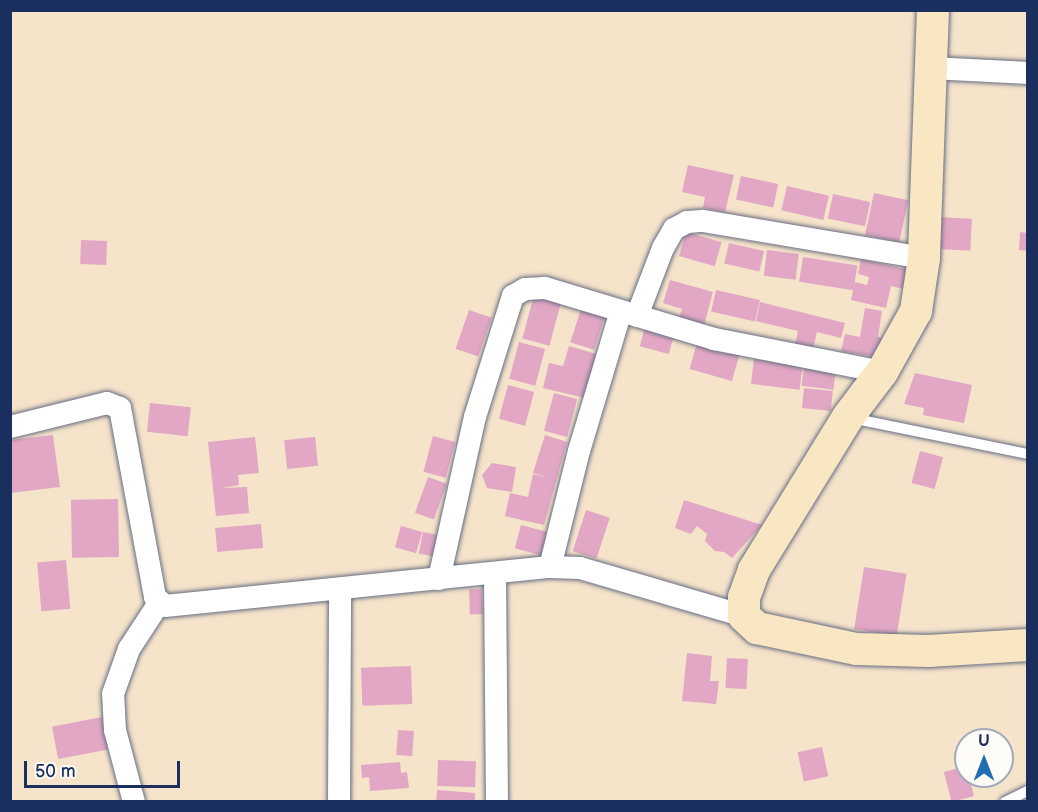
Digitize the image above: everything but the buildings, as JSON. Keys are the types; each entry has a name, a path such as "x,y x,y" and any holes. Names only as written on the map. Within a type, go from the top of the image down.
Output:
{"street":[{"path":"744,616 744,597 754,570 848,417 882,372 916,311 924,258 933,10"},
{"path":"932,68 1028,73"},
{"path":"550,567 579,450 629,313 674,229 687,222 703,221 924,258"},
{"path":"439,579 475,417 513,296 525,289 545,288 714,339 882,372"},
{"path":"10,427 107,404 120,408 146,554 159,603 129,649 113,694 115,730 134,801"},
{"path":"159,603 171,607 340,591 550,567 580,568 744,616 758,628 857,650 928,651 1028,645"},
{"path":"495,574 497,801"},
{"path":"339,801 340,591"}],"lane":[{"path":"848,417 1028,454"},
{"path":"1005,801 1028,791"}]}
